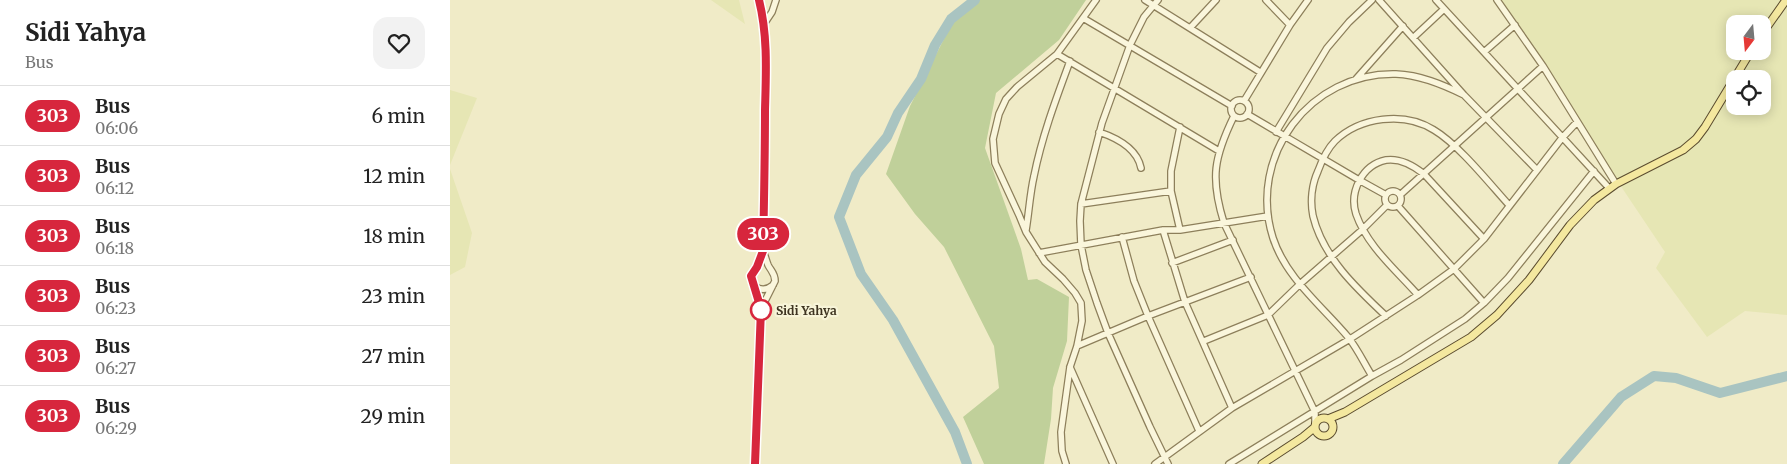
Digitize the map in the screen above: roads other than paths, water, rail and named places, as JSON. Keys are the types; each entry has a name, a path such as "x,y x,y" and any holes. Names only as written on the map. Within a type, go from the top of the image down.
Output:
{"main road":[{"path":"1771,21 1786,0"},
{"path":"1262,464 1302,437 1318,420 1345,412 1483,328 1504,309 1529,280 1570,225 1594,200 1609,188 1677,153 1696,139 1746,60"},
{"path":"1302,437 1328,436 1345,412"},
{"path":"1325,418 1334,427"},
{"path":"1315,425 1318,435"}],"street":[{"path":"759,0 764,24 766,86 763,251 768,267 775,277 761,309"},
{"path":"764,24 772,12 776,0"},
{"path":"1066,464 1060,442 1070,367 1078,346 1082,321 1081,303 1063,279 1050,269 1026,232 1020,214 995,163 993,139 999,114 1006,99 1057,54 1096,0"},
{"path":"1144,0 1156,2 1190,28 1260,72"},
{"path":"1190,28 1216,0"},
{"path":"1266,0 1290,25"},
{"path":"1244,101 1260,72 1308,0"},
{"path":"1276,132 1327,48 1349,22 1372,0"},
{"path":"1379,0 1464,95 1537,170"},
{"path":"1436,0 1609,188"},
{"path":"1156,2 1139,26 1130,45 1099,132 1081,204 1081,246 1086,270 1108,333 1168,464"},
{"path":"1497,2 1543,66 1616,184"},
{"path":"1414,37 1444,9"},
{"path":"1083,18 1232,106"},
{"path":"1484,52 1515,25"},
{"path":"1356,80 1403,26"},
{"path":"1057,54 1219,151"},
{"path":"1026,232 1033,177 1050,116 1070,61"},
{"path":"1400,195 1488,118 1543,66"},
{"path":"1372,376 1350,339 1300,284 1279,253 1268,216 1269,184 1272,170 1284,136 1296,119 1311,104 1330,91 1356,80 1378,75 1405,75 1441,83 1464,95"},
{"path":"1232,106 1238,101 1244,101"},
{"path":"1244,101 1249,108 1248,114"},
{"path":"1232,106 1234,116 1219,151 1215,180 1217,200 1224,223 1315,412 1315,425"},
{"path":"1248,114 1276,132 1386,194"},
{"path":"1234,116 1241,118 1248,114"},
{"path":"1386,316 1350,280 1331,256 1312,214 1313,188 1323,159 1334,142 1348,131 1370,121 1391,118 1409,120 1421,124 1434,130 1455,147 1510,205"},
{"path":"1155,464 1232,408 1350,339 1454,269 1484,240 1562,138 1577,122"},
{"path":"1180,128 1172,161 1171,191 1180,230"},
{"path":"1099,132 1122,142 1136,153 1141,168"},
{"path":"1418,295 1362,230 1354,206 1354,196 1359,180 1374,164 1386,160 1395,160 1415,166 1484,240"},
{"path":"1229,464 1401,360 1451,328 1484,303 1508,278 1594,172"},
{"path":"1081,204 1171,191"},
{"path":"1386,194 1393,191 1400,195"},
{"path":"1386,194 1385,200 1387,205 1392,208 1398,206 1401,201 1400,195"},
{"path":"1204,341 1268,314 1362,230 1387,205"},
{"path":"1398,206 1484,303"},
{"path":"1039,253 1163,230 1180,230 1268,216"},
{"path":"1163,230 1185,302 1204,341 1232,408"},
{"path":"1122,237 1134,281 1199,431"},
{"path":"1172,263 1233,240"},
{"path":"755,464 761,309 751,276 757,267 763,251"},
{"path":"757,267 768,267"},
{"path":"1078,346 1148,316 1251,277"},
{"path":"755,286 762,290 773,285"},
{"path":"1070,367 1113,464"},
{"path":"1315,412 1325,418"}],"waterway":[{"path":"967,464 955,432 893,320 861,274 839,217 856,175 887,137 898,113 921,79 935,45 951,19 975,0"},
{"path":"1563,464 1621,397 1654,376 1676,378 1720,393 1787,376"}],"place":[{"name":"Sidi Yahya","path":"761,310"}]}
